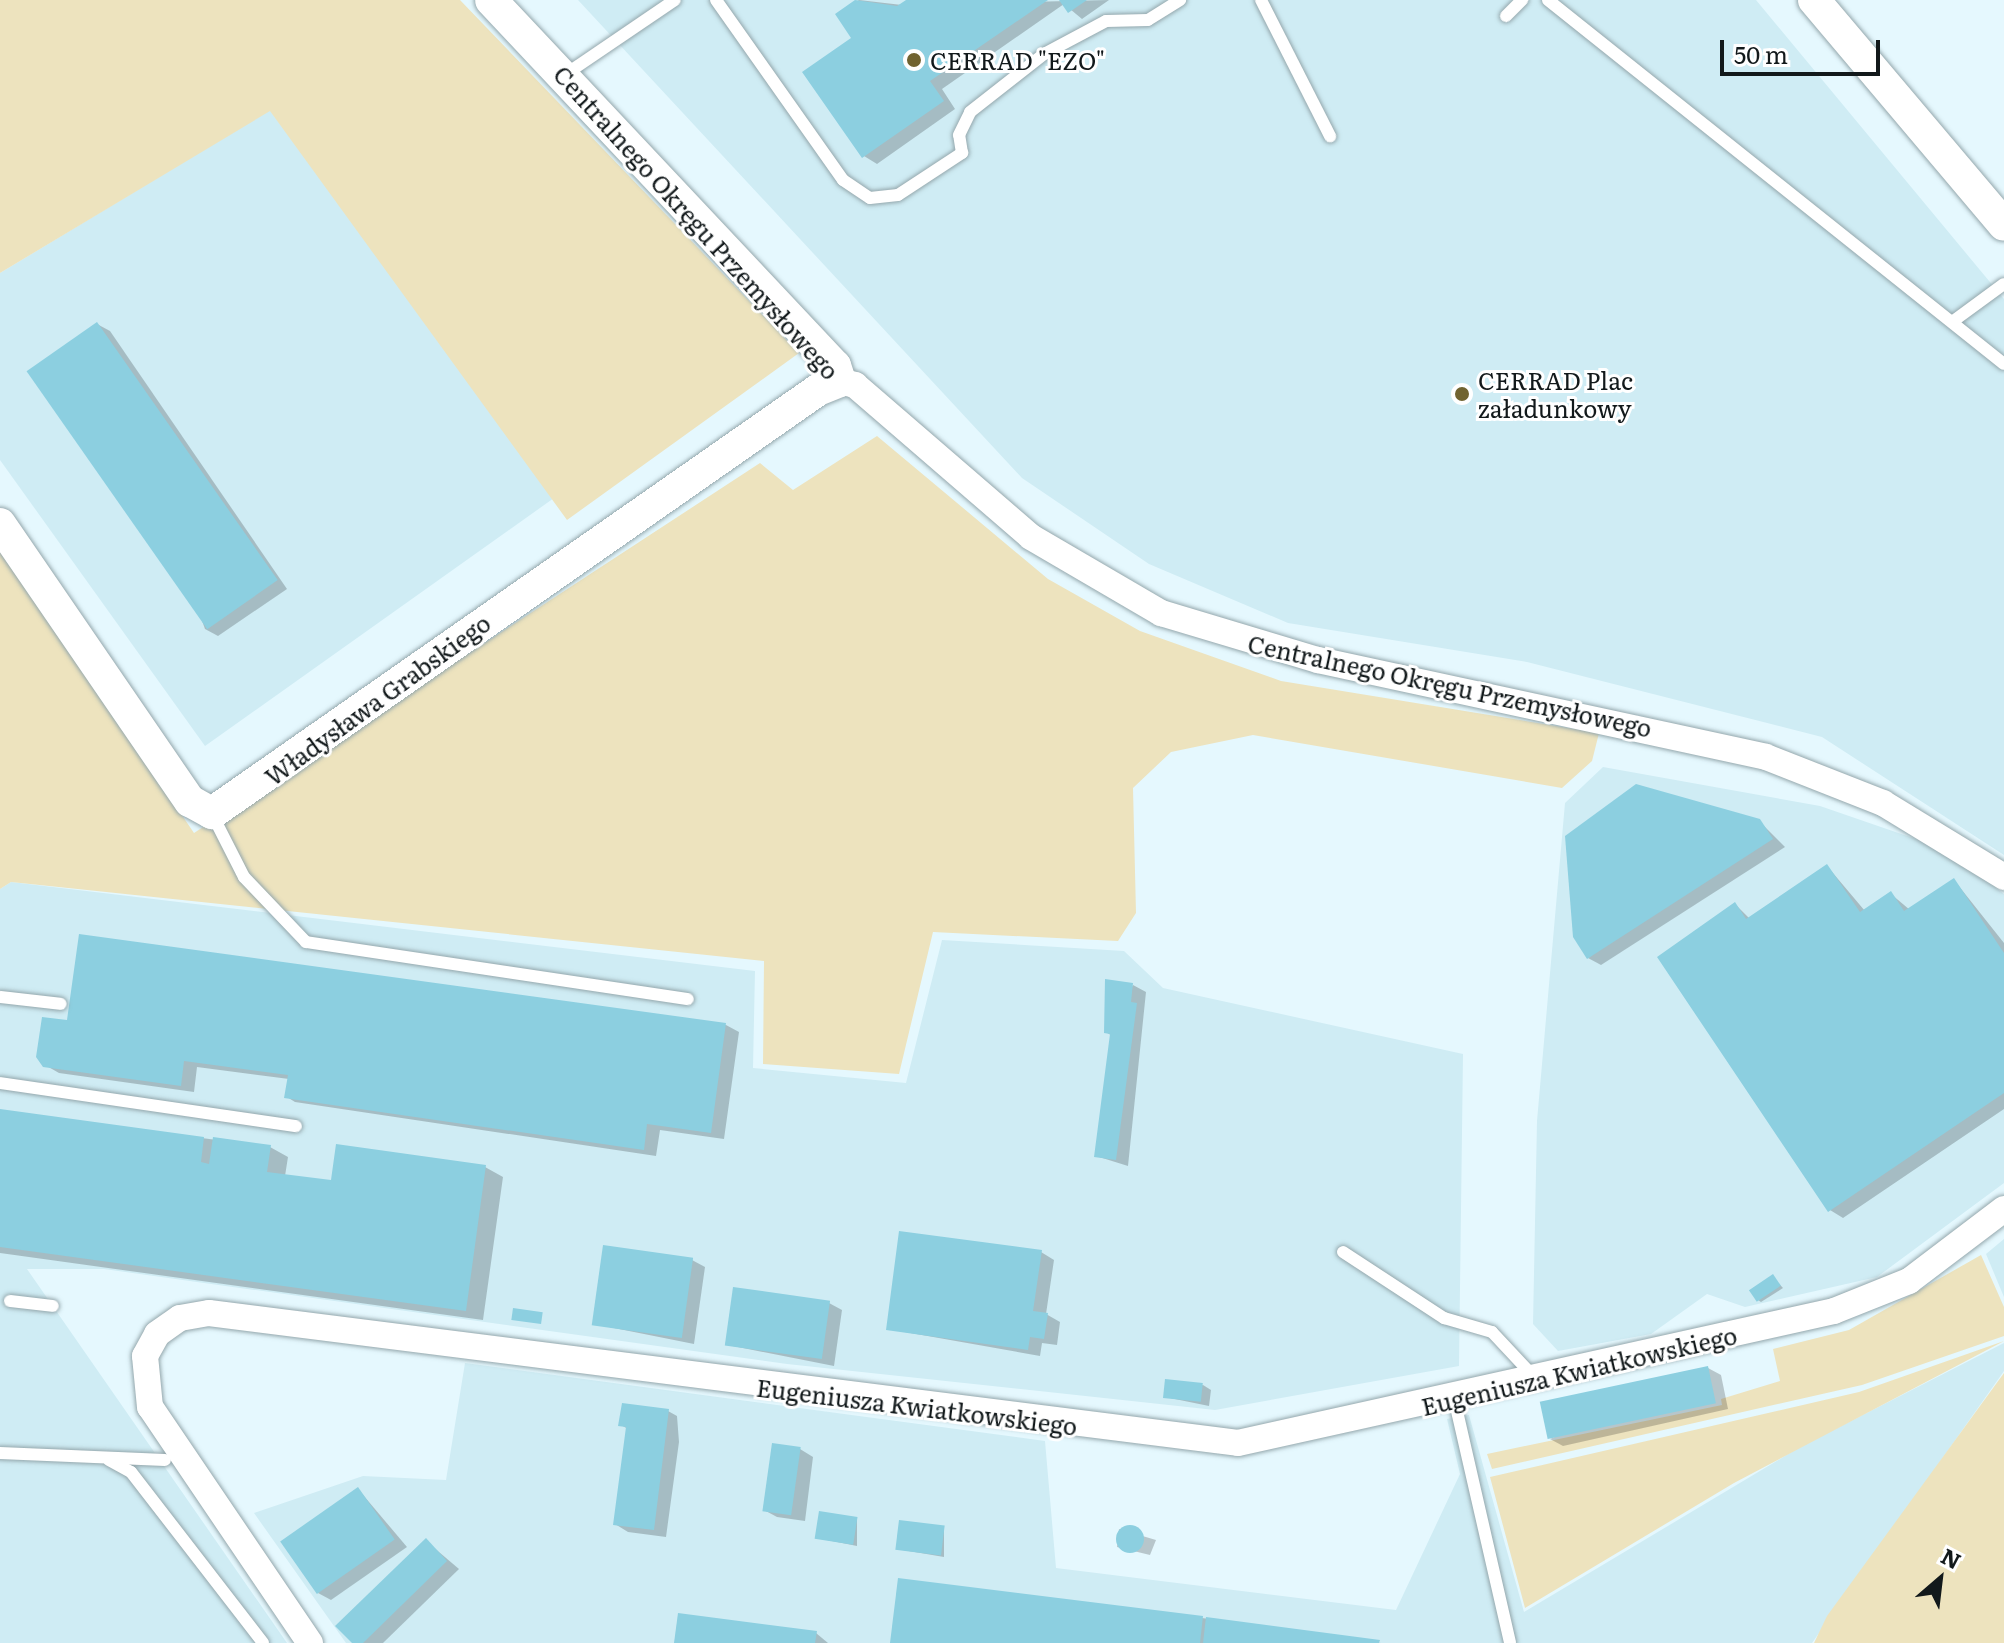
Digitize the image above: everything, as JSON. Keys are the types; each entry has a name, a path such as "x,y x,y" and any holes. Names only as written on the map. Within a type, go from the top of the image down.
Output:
{"street":[{"name":"Centralnego Okręgu Przemysłowego","path":"491,0 835,366 840,381 855,385 1031,537 1161,613 1302,657 1766,757 1883,803 2004,877"},
{"path":"1814,0 2004,225"},
{"name":"Władysława Grabskiego","path":"212,813 818,390 840,381"},
{"path":"0,524 190,801 212,813"},
{"name":"Eugeniusza Kwiatkowskiego","path":"310,1643 150,1407 145,1356 157,1334 180,1318 209,1313 1182,1441 1284,1437 1882,1294 2004,1209"}],"lane":[{"path":"563,76 675,0"},
{"path":"716,0 843,180 870,198 898,195 962,153 959,135 970,112 1044,54 1106,21 1148,20 1180,0"},
{"path":"1261,0 1330,136"},
{"path":"1506,16 1522,0"},
{"path":"1548,0 2004,364"},
{"path":"1952,322 2004,284"},
{"path":"212,813 244,877 306,942 688,999"},
{"path":"0,997 61,1004"},
{"path":"0,1083 296,1126"},
{"path":"1343,1252 1444,1318 1492,1332 1536,1379"},
{"path":"5,1300 53,1306"},
{"path":"5,1300 30,1309"},
{"path":"1454,1398 1510,1643"},
{"path":"0,1453 165,1460"},
{"path":"109,1460 147,1491 263,1643"}],"shaded area":[{"path":"0,0 460,0 799,353 567,520 270,111 0,273"},
{"name":"CERRAD Plac załadunkowy","path":"578,0 1756,0 2004,299 2004,855 1822,737 1527,662 1288,623 1149,564 1022,478"},
{"path":"270,110 554,498 205,746 0,460 0,273"},
{"path":"877,436 1048,579 1140,631 1281,681 1599,733 1592,761 1562,788 1253,735 1171,752 1133,788 1136,913 1118,941 933,932 899,1074 763,1064 764,961 11,882 0,889 0,546 194,833 760,463 793,490"},
{"path":"1603,767 1820,806 1939,847 2004,894 2004,1183 1877,1277 1745,1307 1707,1294 1651,1334 1558,1351 1533,1324 1537,1121 1565,803"},
{"path":"11,882 755,971 753,1068 906,1083 942,940 1124,951 1163,988 1463,1054 1459,1366 1215,1410 787,1364 104,1269 27,1269 287,1643 0,1643 0,889"},
{"path":"2004,1239 2004,1297 1986,1254"},
{"path":"1981,1255 2004,1307 2004,1336 1862,1385 1492,1469 1487,1454 1722,1405 1721,1399 1780,1381 1773,1349 1849,1330"},
{"path":"2004,1341 1734,1483 1525,1608 1490,1477 1859,1392"},
{"path":"2004,1343 2004,1371 1812,1643 346,1643 254,1513 363,1476 446,1480 465,1363 1045,1441 1056,1568 1396,1610 1460,1474 1447,1419 1469,1415 1524,1612 1800,1447"},
{"path":"2004,1373 2004,1643 1814,1643 1827,1616"}],"building":[{"path":"855,0 897,6 906,0 1048,0 930,81 944,101 862,158 802,72 851,38 835,14"},
{"path":"1059,0 1087,0 1068,13"},
{"path":"97,322 278,580 207,629 27,371"},
{"path":"1636,784 1760,819 1773,839 1587,959 1573,937 1565,836"},
{"path":"1827,864 1860,912 1891,891 1904,911 1954,878 2004,953 2004,1093 1828,1212 1657,957 1735,902 1746,919"},
{"path":"79,934 726,1023 711,1133 647,1124 644,1150 284,1098 288,1075 184,1061 181,1086 43,1067 36,1057 42,1017 67,1020"},
{"path":"1105,979 1133,983 1131,1002 1137,1003 1116,1160 1094,1157 1110,1034 1104,1033"},
{"path":"0,1109 204,1137 201,1162 209,1164 213,1137 271,1145 267,1172 331,1180 336,1144 486,1165 466,1311 0,1247"},
{"path":"899,1231 1042,1250 1033,1311 1048,1313 1044,1339 1030,1337 1028,1350 886,1330"},
{"path":"603,1245 693,1258 682,1338 592,1325"},
{"path":"1773,1274 1781,1286 1757,1302 1749,1290"},
{"path":"733,1287 830,1301 822,1359 725,1345"},
{"path":"513,1308 543,1312 541,1324 511,1320"},
{"path":"1708,1366 1716,1403 1548,1439 1540,1402"},
{"path":"1165,1379 1203,1383 1201,1402 1163,1398"},
{"path":"622,1403 669,1409 654,1530 613,1525 626,1427 618,1426"},
{"path":"772,1443 801,1447 791,1515 762,1511"},
{"path":"358,1487 395,1539 317,1594 280,1541"},
{"path":"819,1511 858,1517 853,1545 815,1539"},
{"path":"899,1520 945,1526 941,1555 895,1550"},
{"path":"1130,1525 1140,1529 1144,1539 1140,1549 1130,1553 1120,1549 1116,1539 1120,1529"},
{"path":"426,1538 447,1561 363,1643 352,1643 335,1626"},
{"path":"898,1578 1203,1616 1200,1643 890,1643"},
{"path":"678,1613 817,1631 815,1643 674,1643"},
{"path":"1206,1617 1380,1640 1379,1643 1203,1643"}],"place":[{"name":"CERRAD \"EZO\"","path":"914,60"},
{"name":"CERRAD Plac załadunkowy","path":"1462,394"}]}
